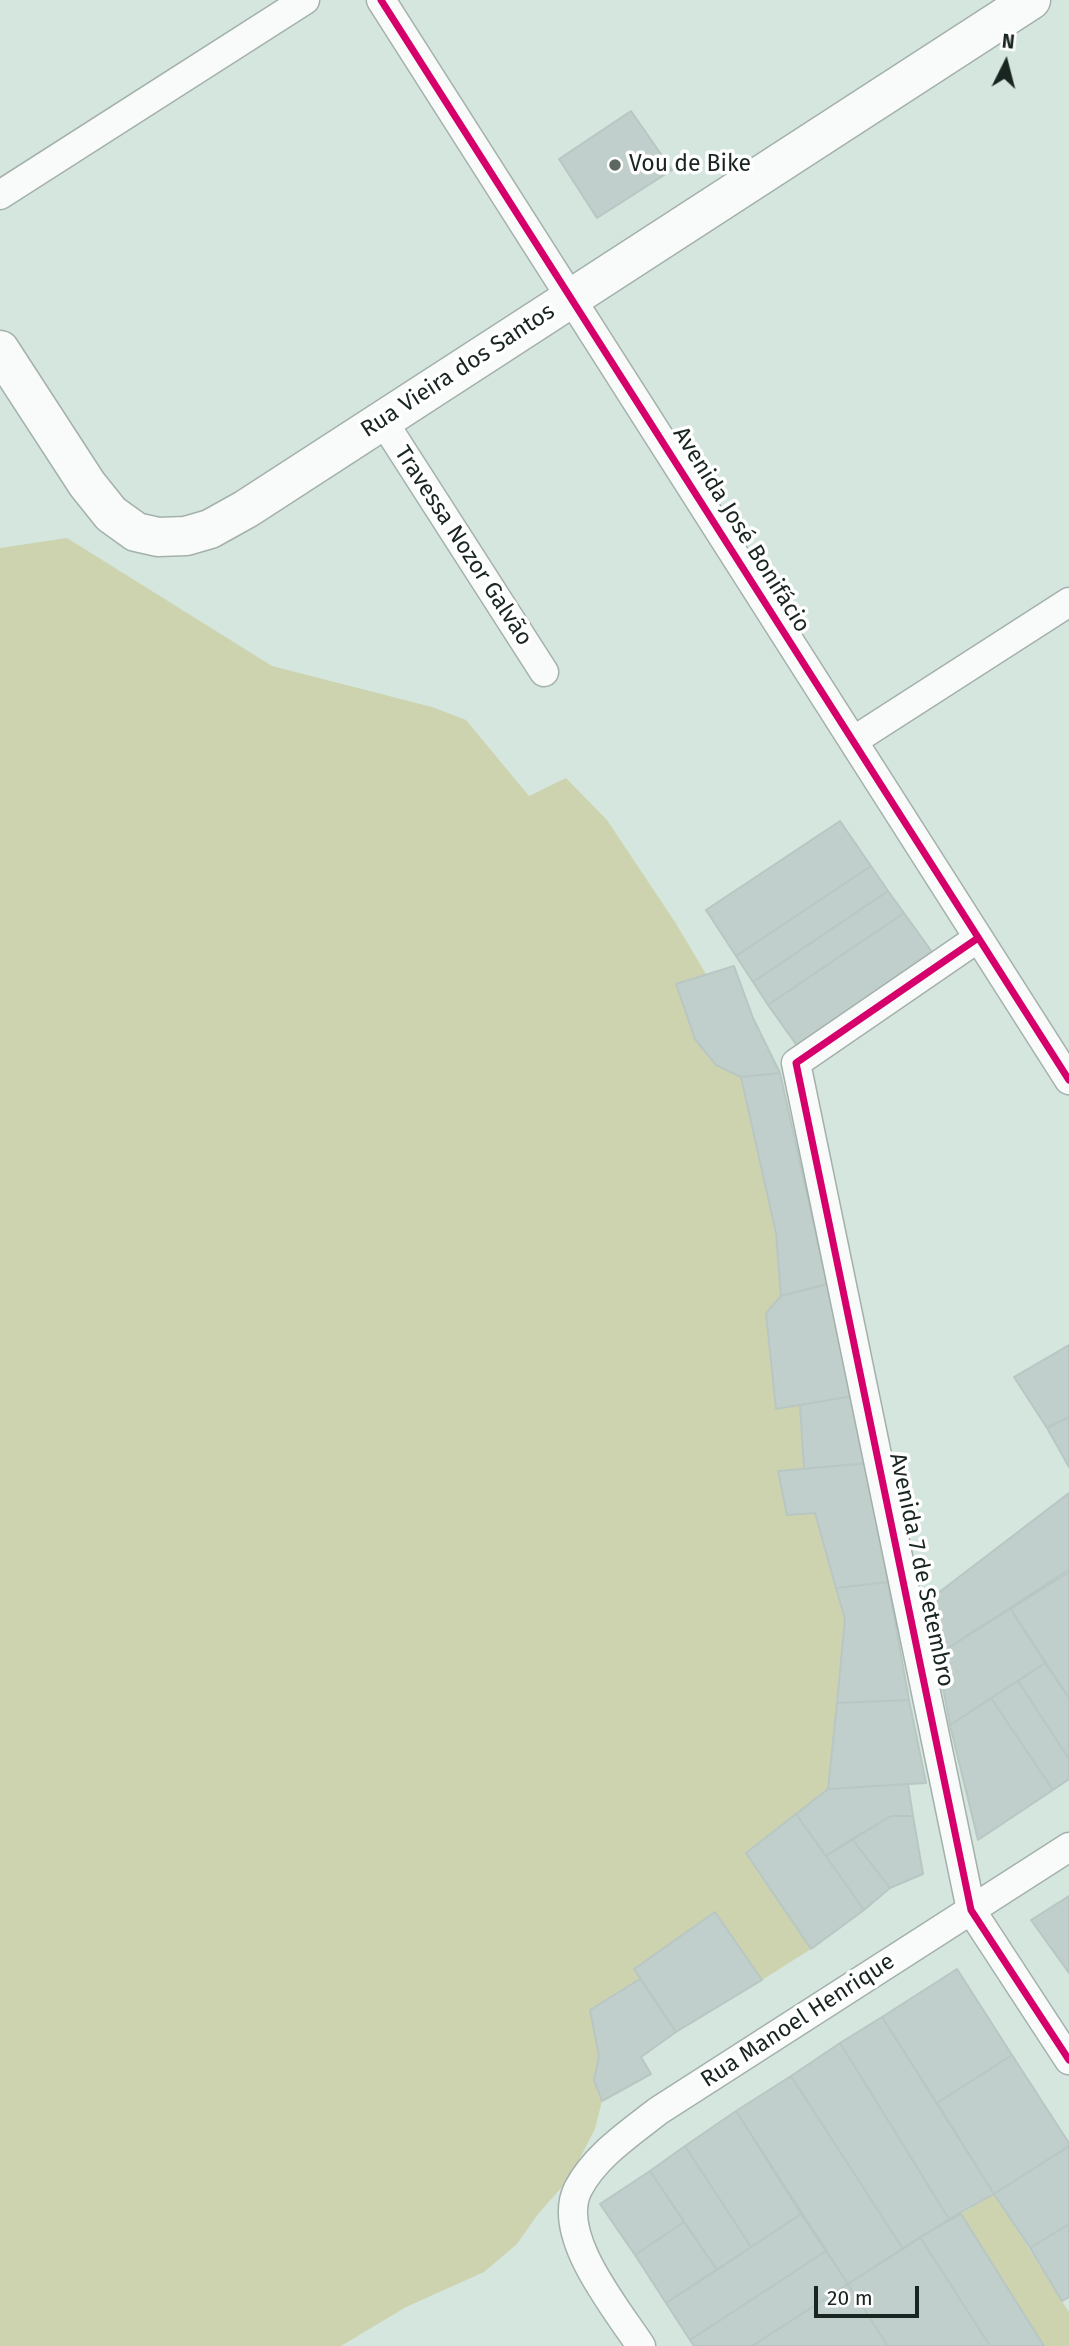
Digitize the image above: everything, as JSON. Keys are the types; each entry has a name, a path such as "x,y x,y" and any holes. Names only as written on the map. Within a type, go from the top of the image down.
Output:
{"main road":[{"name":"Rua Vieira dos Santos","path":"0,350 87,484 111,514 136,532 159,537 186,536 210,529 383,421 1031,0"}],"street":[{"path":"0,195 305,0"},
{"name":"Avenida José Bonifácio","path":"381,0 1069,1080"},
{"name":"Travessa Nozor Galvão","path":"383,421 544,672"},
{"path":"853,741 1069,602"},
{"name":"Avenida 7 de Setembro","path":"978,938 796,1063 971,1910 1069,2060"},
{"name":"Rua Manoel Henrique","path":"641,2346 587,2262 574,2230 573,2203 577,2191 591,2170 628,2134 658,2111 1069,1847"}],"green space":[{"path":"67,538 272,666 432,707 466,720 529,796 566,778 607,820 706,974 676,984 695,1039 716,1065 741,1077 776,1233 781,1296 766,1313 777,1409 800,1405 804,1469 778,1472 787,1515 815,1513 845,1619 828,1789 746,1853 811,1949 762,1980 715,1912 634,1969 640,1979 590,2010 599,2056 594,2080 602,2101 595,2129 569,2179 538,2214 517,2244 484,2272 406,2307 341,2346 0,2346 0,548"},
{"path":"994,2194 1069,2312 1069,2346 1044,2346 961,2214"}],"building":[{"name":"Vou de Bike","path":"631,111 672,170 597,218 559,159"},
{"path":"840,821 871,866 736,956 706,910"},
{"path":"871,866 888,891 753,982 736,956"},
{"path":"888,891 904,913 768,1005 753,982"},
{"path":"904,913 937,959 798,1047 768,1005"},
{"path":"734,966 753,1018 780,1073 741,1077 716,1065 695,1039 676,984"},
{"path":"780,1073 827,1284 781,1296 776,1233 741,1077"},
{"path":"827,1284 853,1396 776,1409 766,1313 781,1296"},
{"path":"1069,1345 1069,1417 1047,1428 1014,1377"},
{"path":"853,1396 868,1463 804,1469 800,1405"},
{"path":"1069,1417 1069,1467 1047,1428"},
{"path":"868,1463 888,1582 836,1588 815,1513 787,1515 778,1471"},
{"path":"1069,1493 1069,1572 937,1655 925,1603"},
{"path":"1069,1571 1069,1698 1010,1608"},
{"path":"888,1582 909,1700 837,1703 845,1619 836,1588"},
{"path":"1010,1608 1045,1663 950,1725 937,1655"},
{"path":"1045,1663 1069,1698 1069,1759 1018,1681"},
{"path":"1018,1681 1069,1759 1069,1779 1053,1790 991,1698"},
{"path":"991,1698 1053,1790 978,1840 950,1725"},
{"path":"909,1700 926,1783 828,1789 837,1703"},
{"path":"908,1784 913,1816 891,1816 826,1856 796,1814 828,1789"},
{"path":"796,1814 864,1910 811,1949 746,1853"},
{"path":"891,1816 913,1816 923,1874 890,1888 852,1839"},
{"path":"852,1839 890,1888 864,1910 826,1856"},
{"path":"1069,1896 1069,1973 1031,1920"},
{"path":"715,1912 762,1980 676,2032 634,1969"},
{"path":"957,1969 1012,2055 937,2103 882,2017"},
{"path":"640,1979 676,2032 641,2057 651,2074 602,2101 594,2080 599,2056 590,2010"},
{"path":"882,2017 994,2194 949,2219 840,2043"},
{"path":"840,2043 949,2219 903,2249 791,2076"},
{"path":"1012,2055 1069,2146 994,2194 937,2103"},
{"path":"791,2076 903,2249 848,2284 736,2111"},
{"path":"736,2111 801,2214 751,2247 685,2146"},
{"path":"685,2146 751,2247 717,2270 650,2171"},
{"path":"1069,2146 1069,2224 1030,2248 994,2194"},
{"path":"650,2171 684,2222 635,2255 600,2204"},
{"path":"801,2214 826,2251 690,2340 666,2303"},
{"path":"961,2214 1044,2346 990,2346 920,2237"},
{"path":"684,2222 717,2270 666,2303 635,2255"},
{"path":"1069,2224 1069,2297 1062,2301 1030,2248"},
{"path":"920,2237 990,2346 888,2346 848,2284"},
{"path":"826,2251 848,2284 752,2346 694,2346 690,2340"},
{"path":"848,2284 888,2346 752,2346"}],"cycle path":[{"path":"381,0 1069,1080"},
{"path":"978,938 796,1063 971,1910 1069,2060"}],"place":[{"name":"Vou de Bike","path":"615,165"}]}
